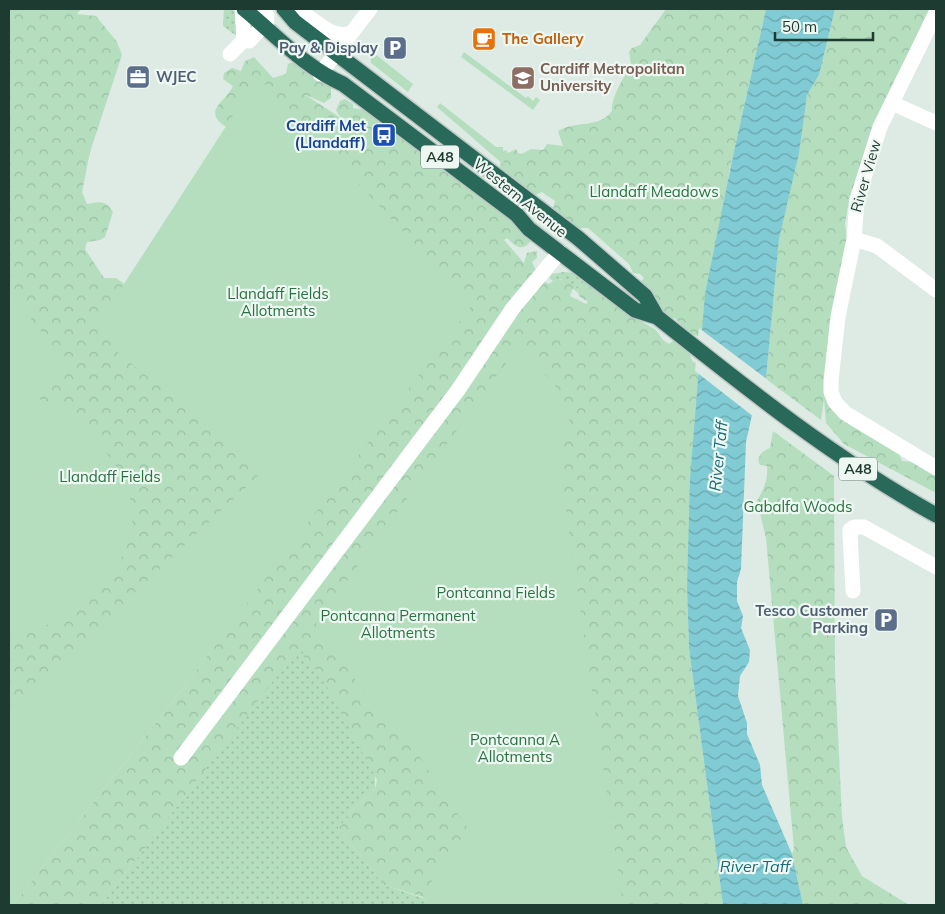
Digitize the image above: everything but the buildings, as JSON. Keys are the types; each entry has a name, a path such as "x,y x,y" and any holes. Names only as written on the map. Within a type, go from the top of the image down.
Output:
{"highway":[{"name":"Western Avenue","path":"243,9 320,74 343,84 517,215 530,229 635,310 657,318 784,416 862,472 936,515"},
{"name":"Western Avenue","path":"284,9 295,22 578,238 645,296 657,318"}],"street":[{"path":"230,54 244,40 243,9"},
{"path":"244,40 249,41 265,26 267,16 258,9"},
{"path":"284,9 301,13 331,32 342,35 351,33"},
{"path":"320,74 370,9"},
{"name":"River View","path":"936,13 880,127 863,178 854,216 854,239 838,317 831,380 831,392 836,402 845,412 936,468"},
{"path":"892,103 936,123"},
{"path":"854,239 877,246 936,290"},
{"path":"181,758 458,390 519,301 560,252"},
{"path":"852,591 850,534 854,527 864,528 936,567"}],"green space":[{"name":"Llandaff Fields","path":"9,9 81,9 77,14 96,16 117,42 122,55 90,152 82,192 87,204 104,203 113,212 105,237 100,240 87,242 85,249 104,278 116,278 127,286 275,472 9,720"},
{"path":"224,9 234,9 237,11 237,32 235,35 223,26"},
{"name":"Llandaff Meadows","path":"666,9 766,9 729,173 714,306 700,337 687,332 675,318 670,319 638,285 644,278 640,274 633,273 629,264 588,228 571,228 553,209 555,201 542,192 531,197 516,186 515,179 500,168 501,153 506,150 508,153 516,149 518,153 522,154 531,149 543,150 547,144 563,146 558,131 607,117 612,111 616,93 631,65 629,52 632,48 640,45"},
{"path":"835,9 929,9 868,142 849,200 845,224 847,239 835,378 840,401 899,454 902,461 925,463 936,470 936,493 844,444 826,423 824,399 821,420 766,379 779,239 807,95 819,75"},
{"path":"370,50 413,84 408,92 371,63"},
{"path":"464,52 526,98 528,96 533,101 536,97 540,100 533,110 461,57"},
{"name":"Pontcanna Fields","path":"254,57 273,78 286,74 288,64 300,60 320,81 331,86 331,98 324,103 304,94 347,122 349,118 341,117 336,110 340,101 345,99 353,104 353,108 366,110 373,116 377,115 492,201 532,239 523,247 516,246 507,238 504,240 524,263 527,253 537,251 537,258 532,262 546,283 549,284 559,280 571,282 573,288 570,296 586,304 588,302 579,296 577,289 586,280 638,314 644,323 656,330 663,340 669,344 677,338 684,344 693,362 703,365 687,588 689,648 723,905 430,905 423,897 384,885 338,828 349,817 347,815 375,789 377,780 320,674 304,657 301,645 101,905 13,905 177,696 436,351 230,129 216,118 215,112 217,107 233,86 223,79 224,73 232,68 241,71 245,61"},
{"name":"Llandaff Fields Allotments","path":"258,77 472,305 177,696 13,905 9,905 9,712 263,471 117,352 98,324"},
{"path":"440,103 496,147 503,147 504,165 437,107"},
{"path":"575,273 586,280 577,289 578,293 562,279 553,281 549,278 552,274"},
{"path":"9,291 69,367 33,398 44,400 63,408 79,420 93,435 118,469 124,482 132,508 132,521 130,536 121,560 109,576 67,612 50,623 33,631 9,636"},
{"path":"518,347 544,373 560,393 569,415 561,476 623,905 430,905 423,898 445,856 471,832 442,793 414,747 365,694 316,623"},
{"name":"Gabalfa Woods","path":"773,431 834,476 835,672 842,817 846,847 862,876 909,905 803,905 792,854 794,849 766,538 757,501 767,476 767,466 760,465 758,459 762,452 770,448"},
{"path":"304,640 375,768 375,789 348,814 349,817 338,828 384,885 423,898 430,905 101,905"}],"water":[{"name":"River Taff","path":"766,9 835,9 819,75 807,95 799,153 779,239 766,379 752,415 746,442 741,569 737,582 737,601 743,616 741,628 750,650 749,662 740,676 738,696 747,723 747,734 760,765 762,785 792,854 803,905 723,905 689,648 687,588 690,479 705,294 734,151"}],"pier":[{"path":"699,328 768,380 761,404 754,417 695,371"}],"place":[{"name":"The Gallery","path":"484,39"},
{"name":"Pay & Display","path":"395,48"},
{"name":"WJEC","path":"138,77"},
{"name":"Cardiff Metropolitan University","path":"523,78"},
{"name":"Cardiff Met (Llandaff)","path":"384,135"},
{"name":"Tesco Customer Parking","path":"886,620"}],"park label":[{"name":"Pontcanna Permanent Allotments","path":"398,624"},
{"name":"Pontcanna A Allotments","path":"515,748"}]}
